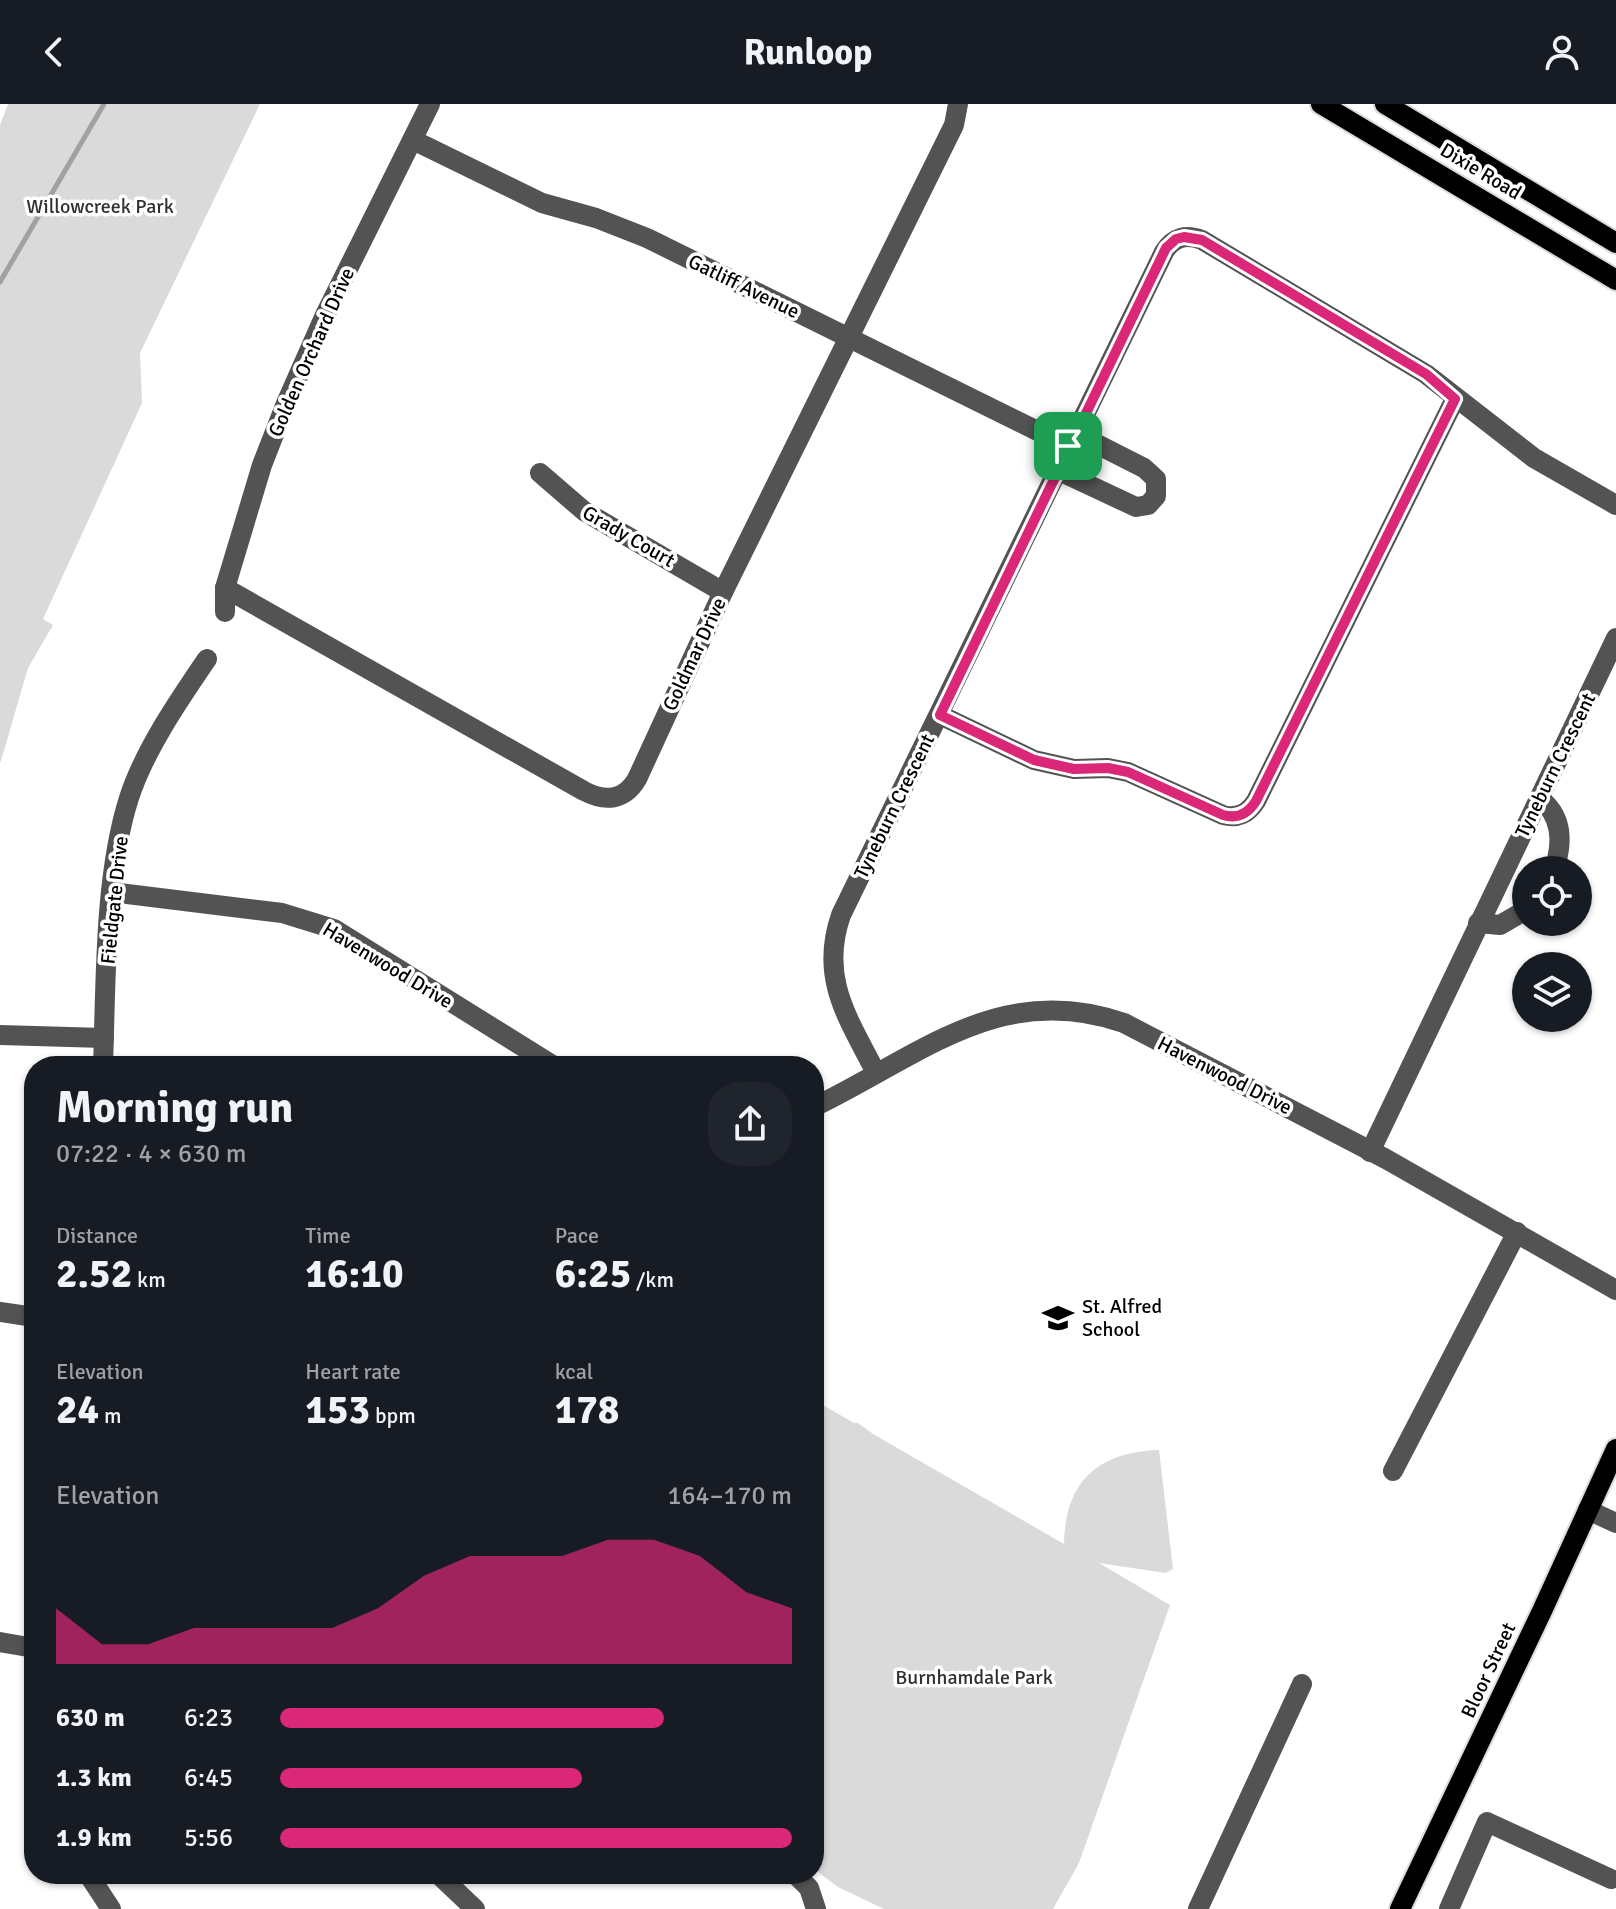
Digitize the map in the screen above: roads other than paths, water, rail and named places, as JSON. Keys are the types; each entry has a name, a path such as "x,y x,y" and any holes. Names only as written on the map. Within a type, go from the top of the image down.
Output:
{"main road":[{"name":"Dixie Road","path":"1321,104 1616,280"},
{"name":"Dixie Road","path":"1385,104 1616,243"},
{"name":"Bloor Street","path":"1400,1909 1616,1449"}],"street":[{"name":"Golden Orchard Drive","path":"225,612 225,588 262,465 287,401 359,243 430,104"},
{"name":"Goldmar Drive","path":"225,588 584,791 608,799 624,794 637,779 723,592 954,125 958,104"},
{"name":"Gatliff Avenue","path":"413,140 542,203 596,218 647,238 847,337 1072,440 1144,468 1156,479 1156,496 1148,505 1136,507 1057,470"},
{"name":"Tyneburn Crescent","path":"876,1073 838,996 833,969 834,941 841,915 1166,248 1176,239 1202,240 1426,374 1534,458 1616,505"},
{"path":"940,715 1034,760 1074,769 1108,768 1128,772 1223,815 1244,814 1256,801 1455,399"},
{"name":"Grady Court","path":"540,473 584,511 723,592"},
{"name":"Tyneburn Crescent","path":"1370,1152 1616,638"},
{"name":"Fieldgate Drive","path":"103,1056 111,892 121,828 130,795 145,761 207,659"},
{"path":"1539,798 1549,806 1557,820 1557,856"},
{"name":"Havenwood Drive","path":"111,892 282,913 326,926 538,1056"},
{"path":"1478,923 1500,925 1512,918"},
{"name":"Havenwood Drive","path":"824,1102 965,1028 1018,1011 1054,1009 1095,1013 1124,1023 1370,1152 1616,1290"},
{"path":"0,1035 104,1038"},
{"path":"1393,1471 1517,1232"},
{"path":"0,1312 24,1316"},
{"path":"1588,1510 1616,1523"},
{"path":"0,1642 24,1646"},
{"path":"1198,1909 1302,1684"},
{"path":"1449,1909 1487,1822 1611,1879"},
{"path":"95,1884 111,1909"},
{"path":"449,1884 475,1909"},
{"path":"805,1884 816,1909"}],"waterway":[{"path":"0,282 104,104"}],"place":[{"name":"St. Alfred School","path":"1058,1318"}],"park label":[{"name":"Willowcreek Park","path":"100,206"},
{"name":"Burnhamdale Park","path":"974,1677"}]}
